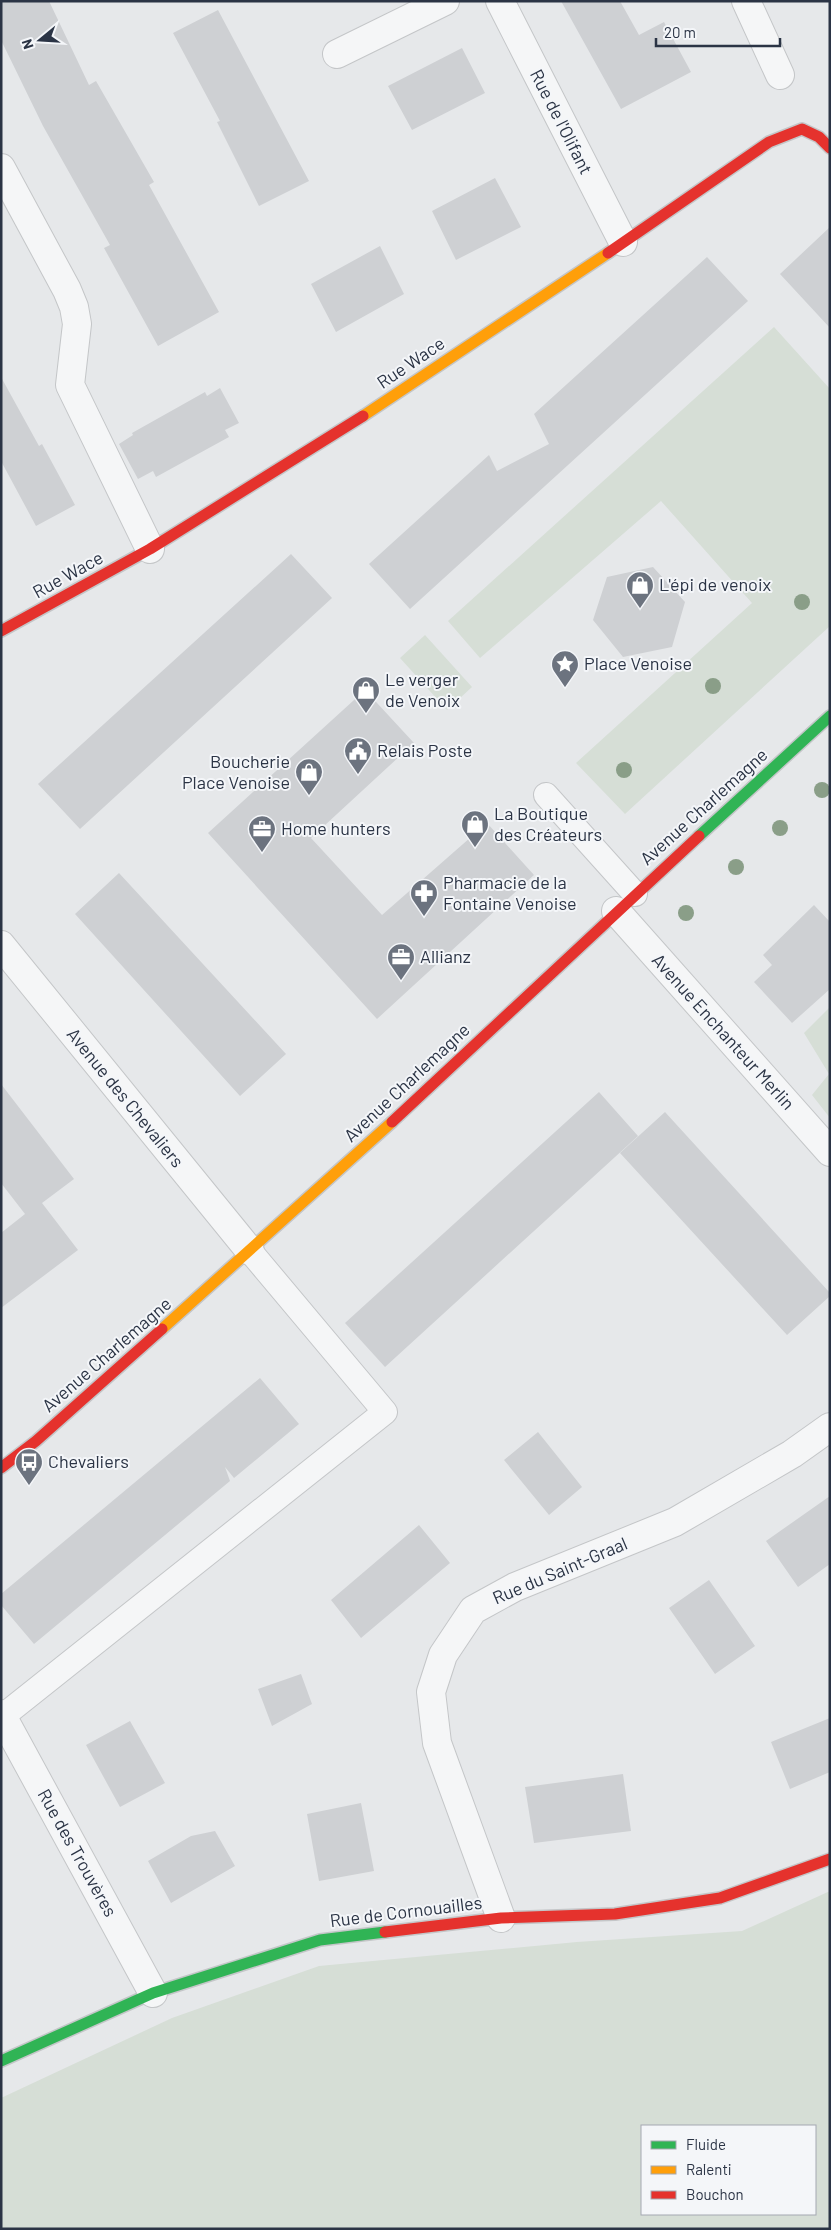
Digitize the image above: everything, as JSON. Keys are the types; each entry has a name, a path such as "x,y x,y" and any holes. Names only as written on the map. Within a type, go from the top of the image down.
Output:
{"street":[{"path":"337,54 445,1"},
{"name":"Rue de l'Olifant","path":"500,1 623,242"},
{"path":"746,1 780,75"},
{"name":"Rue Wace","path":"1,631 150,549 345,428 770,142 802,129 819,137 830,148"},
{"path":"1,168 67,290 74,307 77,324 70,385 150,549"},
{"name":"Avenue Charlemagne","path":"1,1468 36,1441 250,1251 830,716"},
{"name":"Avenue Enchanteur Merlin","path":"626,903 830,1152"},
{"name":"Avenue des Chevaliers","path":"1,945 250,1251"},
{"name":"Rue du Saint-Graal","path":"501,1918 437,1743 431,1692 443,1655 473,1610 515,1587 675,1522 792,1454 830,1427"},
{"name":"Rue des Trouvères","path":"2,1715 154,1992"},
{"name":"Rue de Cornouailles","path":"1,2061 154,1992 320,1940 501,1918 615,1914 720,1898 830,1859"}],"lane":[{"path":"546,795 626,903"},
{"path":"2,1715 385,1412 250,1251"}],"shaded area":[{"path":"774,327 830,389 830,626 625,814 576,763 752,603 661,501 480,658 448,621"},
{"path":"425,635 472,687 447,710 400,658"},
{"path":"830,1007 830,1118 812,1095 829,1074 804,1033"},
{"path":"830,1891 830,2229 1,2229 1,2098 172,2018 319,1966 577,1942 742,1931"}],"building":[{"path":"1,1 49,1 89,85 96,81 154,182 149,185 219,312 158,346 104,248 110,245 43,126 1,40"},
{"path":"561,1 620,1 639,35 664,22 691,72 621,109"},
{"path":"218,10 309,181 259,206 217,122 220,121 173,33"},
{"path":"462,48 485,93 412,130 388,86"},
{"path":"495,178 521,227 456,260 432,211"},
{"path":"830,227 830,328 780,274"},
{"path":"380,246 404,294 336,332 311,284"},
{"path":"707,257 748,301 410,609 369,564 489,455 497,471 549,444 534,414"},
{"path":"1,377 39,446 42,444 75,505 36,526 1,461"},
{"path":"220,388 239,423 225,430 229,437 156,477 153,471 138,479 119,444 133,435 132,433 205,392 207,396"},
{"path":"291,554 332,598 80,829 38,784"},
{"name":"L'épi de venoix","path":"653,567 685,602 672,647 623,657 593,620 607,577"},
{"path":"365,690 414,743 311,838 382,915 487,823 534,875 377,1019 208,833"},
{"path":"119,873 286,1054 240,1096 75,914"},
{"path":"814,905 830,922 830,989 792,1023 754,982 772,965 763,955"},
{"path":"1,1084 74,1179 42,1203 78,1250 1,1308 1,1233 25,1214 1,1183"},
{"path":"599,1092 638,1136 385,1367 345,1323"},
{"path":"665,1112 830,1293 830,1296 787,1335 620,1153"},
{"path":"260,1378 299,1424 234,1478 225,1467 230,1481 34,1644 1,1605 1,1594"},
{"path":"538,1432 582,1487 549,1515 504,1460"},
{"path":"830,1496 830,1564 798,1587 766,1541"},
{"path":"419,1525 450,1563 361,1638 331,1600"},
{"path":"709,1580 755,1646 715,1674 669,1608"},
{"path":"301,1674 312,1704 272,1726 258,1689"},
{"path":"830,1718 830,1772 790,1789 771,1742"},
{"path":"130,1721 165,1783 120,1807 86,1745"},
{"path":"623,1774 631,1831 534,1843 525,1787"},
{"path":"361,1803 374,1871 319,1881 307,1814"},
{"path":"215,1831 235,1866 171,1903 148,1861 191,1836"}],"traffic: fast":[{"path":"699,836 830,716"},
{"path":"1,2061 153,1993 320,1940 385,1932"}],"traffic: slow":[{"path":"363,416 608,253"},
{"path":"162,1329 392,1122"}],"traffic: jam":[{"path":"608,253 769,142 802,129 819,137 830,148"},
{"path":"1,631 150,549 363,416"},
{"path":"392,1122 699,836"},
{"path":"1,1468 36,1441 162,1329"},
{"path":"385,1932 501,1918 615,1914 720,1898 830,1859"}],"place":[{"name":"L'épi de venoix","path":"640,609"},
{"name":"Place Venoise","path":"565,688"},
{"name":"Le verger de Venoix","path":"366,714"},
{"name":"Relais Poste","path":"358,775"},
{"name":"Boucherie Place Venoise","path":"309,796"},
{"name":"La Boutique des Créateurs","path":"475,848"},
{"name":"Home hunters","path":"262,853"},
{"name":"Pharmacie de la Fontaine Venoise","path":"424,917"},
{"name":"Allianz","path":"401,981"},
{"name":"Chevaliers","path":"29,1486"}]}
